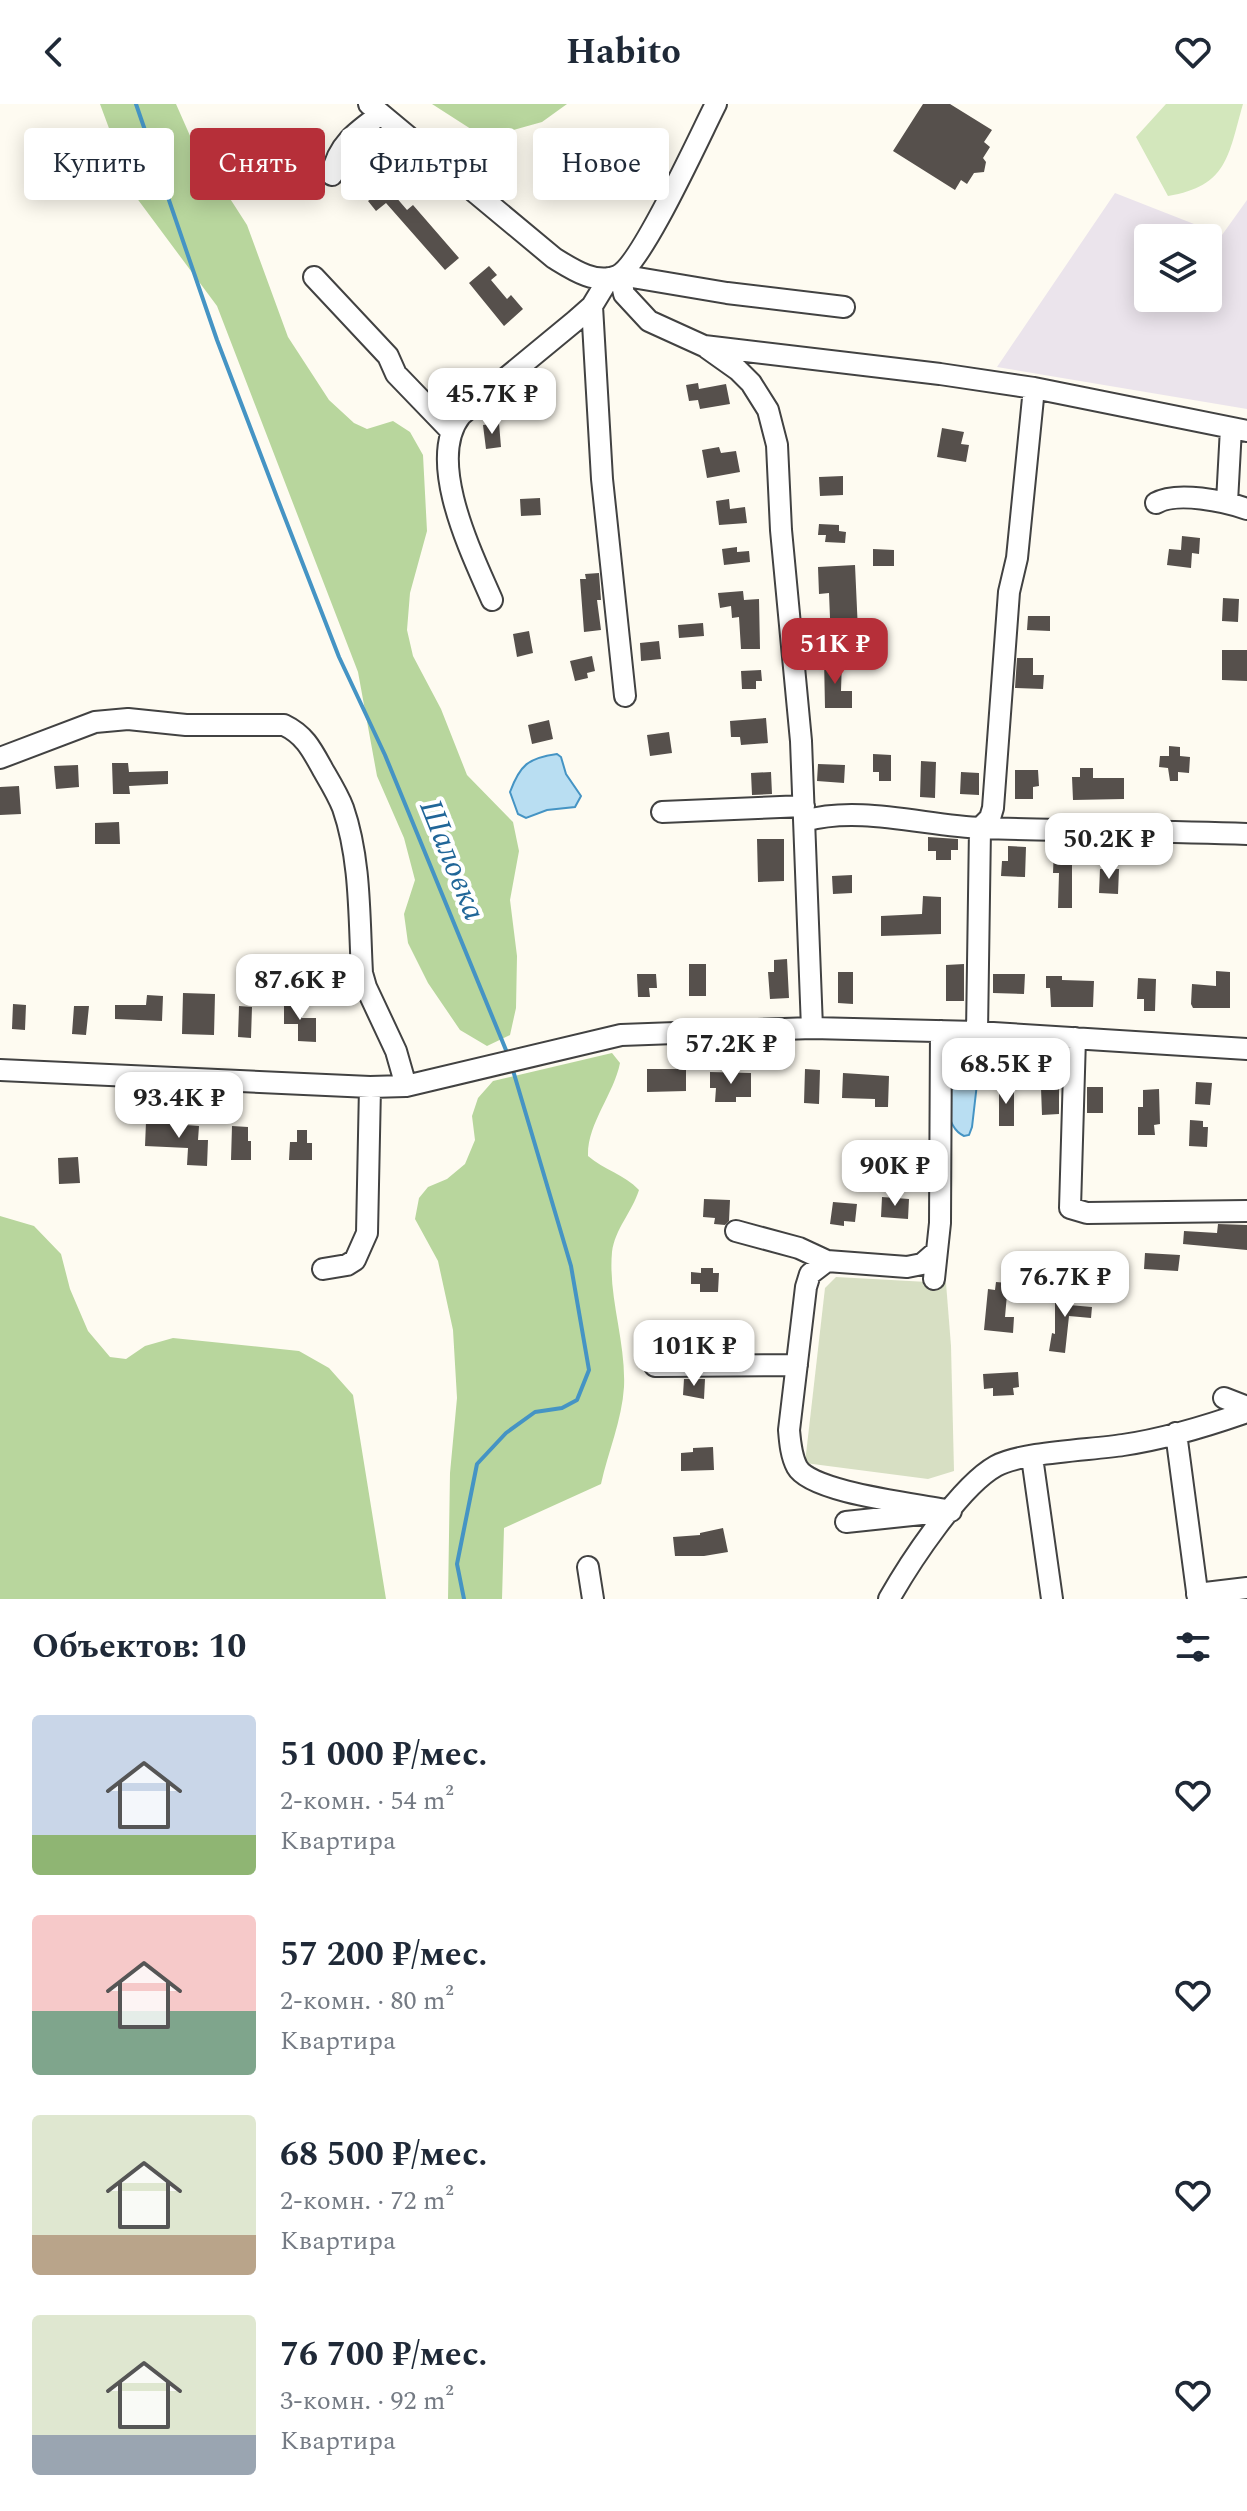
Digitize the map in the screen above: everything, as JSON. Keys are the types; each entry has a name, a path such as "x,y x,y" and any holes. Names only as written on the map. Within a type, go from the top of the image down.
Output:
{"street":[{"path":"492,600 455,509 448,442 450,430 461,415 592,306 614,276 639,252 716,104"},
{"path":"332,175 339,152 375,109 554,258 576,272 844,307"},
{"path":"614,276 624,294 649,321 704,346 738,370 751,383 768,410 774,427 801,741 812,1028"},
{"path":"314,277 388,356 396,374 450,430"},
{"path":"592,306 602,479 625,696"},
{"path":"704,346 1034,388 1173,425 1239,430 1237,506 1175,497 1156,503"},
{"path":"977,1032 980,828 990,818 993,808 1009,592 1017,558 1034,388"},
{"path":"0,758 95,722 128,719 186,725 284,725 297,731 309,743 342,804 349,826 354,851 362,973 396,1051 406,1086"},
{"path":"662,812 852,815 980,828 1247,834"},
{"path":"0,1070 370,1087 406,1086 621,1035 812,1028 977,1032 1247,1049"},
{"path":"934,1279 940,1223 941,1031"},
{"path":"1075,1038 1070,1208 1087,1213 1247,1211"},
{"path":"323,1269 347,1265 355,1260 367,1233 370,1087"},
{"path":"736,1231 799,1248 827,1261 907,1267 922,1264 937,1251"},
{"path":"827,1261 810,1274 806,1287 789,1430 791,1452 798,1469 822,1486 951,1511"},
{"path":"655,1366 797,1365"},
{"path":"1224,1398 1247,1410"},
{"path":"889,1599 951,1511 983,1474 999,1464 1126,1445 1247,1410"},
{"path":"1176,1433 1198,1597 1247,1588"},
{"path":"1032,1457 1052,1599"},
{"path":"846,1522 951,1511"},
{"path":"588,1567 593,1599"}],"shaded area":[{"path":"1115,193 1194,224 1134,224 1134,312 1222,312 1222,235 1247,200 1247,409 997,367"}],"green space":[{"path":"100,104 176,104 190,136 190,200 231,200 247,225 288,337 329,400 354,423 367,429 393,421 410,432 423,455 427,531 410,593 407,630 413,656 441,709 467,775 513,822 519,851 510,900 517,956 516,1008 510,1035 487,1046 460,1030 428,983 408,943 404,914 415,880 404,838 377,776 358,672 217,306 138,200 174,200 174,128 109,128"},
{"path":"432,104 567,104 542,122 517,129 469,128"},
{"path":"1166,104 1243,104 1228,153 1214,176 1203,185 1168,196 1136,137"},
{"path":"612,1053 620,1063 592,1132 588,1156 639,1190 616,1236 612,1252 612,1286 624,1387 618,1424 601,1484 504,1528 502,1599 448,1599 450,1473 457,1398 453,1330 438,1261 415,1219 419,1198 428,1187 447,1179 465,1164 475,1140 472,1116 478,1098 493,1081"},
{"path":"0,1216 34,1226 61,1254 70,1289 88,1331 110,1357 126,1359 145,1346 173,1338 299,1351 329,1368 353,1395 386,1599 0,1599"},
{"path":"836,1277 946,1283 954,1471 928,1479 805,1463 825,1288"}],"water":[{"path":"557,754 581,796 575,807 547,810 526,818 518,814 510,792 517,775 526,764"},
{"path":"960,1067 971,1069 978,1075 972,1127 969,1135 964,1136 953,1125 948,1108 950,1074"}],"building":[{"path":"923,104 950,104 992,130 984,142 990,147 983,158 986,162 984,172 974,173 967,184 961,180 955,190 893,151"},
{"path":"398,200 407,210 413,205 459,258 445,270 386,203 376,211 368,201"},
{"path":"489,266 497,275 491,280 507,299 511,295 523,309 504,326 469,283"},
{"path":"698,383 699,389 726,384 730,404 700,409 698,400 689,401 686,385"},
{"path":"499,423 501,447 486,449 483,425"},
{"path":"942,428 964,432 961,444 969,445 966,462 937,457"},
{"path":"719,447 721,453 736,451 740,472 707,478 702,450"},
{"path":"843,476 843,495 820,496 819,477"},
{"path":"540,498 541,515 521,516 520,499"},
{"path":"729,499 730,509 745,507 747,523 719,525 716,501"},
{"path":"819,524 839,525 839,531 846,532 845,543 825,542 826,535 818,535"},
{"path":"1182,536 1200,538 1199,554 1192,553 1191,568 1167,565 1169,549 1181,550"},
{"path":"737,547 737,552 749,551 750,562 724,565 722,549"},
{"path":"873,549 894,550 894,566 873,566"},
{"path":"855,565 858,631 823,633 822,618 830,618 829,593 819,594 818,567"},
{"path":"599,573 601,600 597,600 601,630 584,632 580,579 586,579 585,574"},
{"path":"743,591 744,600 759,599 760,649 741,649 739,617 732,618 731,606 720,608 718,593"},
{"path":"1223,598 1239,599 1238,622 1222,621"},
{"path":"1028,616 1050,616 1050,631 1027,630"},
{"path":"703,623 704,636 679,638 678,625"},
{"path":"529,631 533,653 517,657 513,634"},
{"path":"659,641 661,659 641,661 640,643"},
{"path":"1222,650 1247,650 1247,681 1222,680"},
{"path":"592,656 595,671 587,673 588,678 575,681 570,661"},
{"path":"824,658 842,658 841,691 852,691 852,708 825,708"},
{"path":"1017,658 1033,658 1033,675 1044,675 1043,689 1015,688"},
{"path":"761,670 762,681 756,681 756,689 742,689 741,671"},
{"path":"766,718 768,743 741,745 740,737 731,737 730,721"},
{"path":"549,720 553,739 532,744 528,725"},
{"path":"669,732 672,753 650,756 647,735"},
{"path":"1169,746 1180,747 1180,756 1190,757 1189,773 1178,772 1178,781 1170,781 1168,768 1159,767 1160,756 1169,756"},
{"path":"873,754 891,755 891,781 879,781 879,772 873,772"},
{"path":"921,761 936,762 935,798 920,797"},
{"path":"112,763 128,763 129,772 168,771 168,784 129,786 130,794 113,794"},
{"path":"818,764 845,765 844,783 817,781"},
{"path":"78,765 79,787 56,789 54,766"},
{"path":"1080,768 1093,768 1093,778 1124,778 1124,799 1073,800 1072,777 1080,777"},
{"path":"1015,770 1038,770 1039,786 1033,787 1033,799 1015,799"},
{"path":"771,772 772,794 752,795 751,773"},
{"path":"961,772 979,773 979,795 960,794"},
{"path":"19,786 21,814 0,815 0,787"},
{"path":"119,822 120,844 95,844 95,823"},
{"path":"928,837 958,839 958,850 951,850 951,860 936,860 936,851 928,851"},
{"path":"757,839 784,839 784,881 758,882"},
{"path":"1008,846 1026,847 1025,877 1001,876 1002,861 1008,861"},
{"path":"1054,847 1072,848 1072,908 1058,908 1059,873 1053,873"},
{"path":"1100,869 1119,869 1118,894 1099,893"},
{"path":"852,875 852,893 833,894 832,876"},
{"path":"923,896 941,897 941,934 881,936 881,916 922,914"},
{"path":"787,959 789,998 770,999 768,972 774,972 774,960"},
{"path":"689,964 706,964 706,996 689,996"},
{"path":"964,964 964,1001 946,1001 946,965"},
{"path":"1216,971 1230,972 1230,1008 1193,1008 1192,984 1216,986"},
{"path":"838,972 853,972 853,1004 838,1003"},
{"path":"637,974 656,974 657,988 649,988 650,997 638,997"},
{"path":"993,974 1025,974 1024,994 993,993"},
{"path":"1046,976 1094,981 1093,1007 1051,1007"},
{"path":"1138,978 1156,979 1155,1011 1144,1011 1144,999 1137,999"},
{"path":"183,993 215,994 214,1035 182,1034"},
{"path":"147,995 163,996 162,1021 115,1019 115,1005 146,1005"},
{"path":"284,1002 302,1002 302,1018 316,1018 316,1042 298,1041 298,1024 284,1024"},
{"path":"13,1004 26,1005 25,1030 12,1029"},
{"path":"74,1006 89,1006 86,1035 72,1034"},
{"path":"239,1006 252,1007 251,1038 238,1037"},
{"path":"647,1069 686,1069 686,1091 647,1092"},
{"path":"805,1069 820,1070 819,1104 804,1103"},
{"path":"710,1072 751,1073 751,1097 736,1097 736,1102 715,1102 716,1088 710,1088"},
{"path":"843,1073 889,1076 888,1107 875,1107 875,1099 842,1098"},
{"path":"1196,1082 1212,1083 1210,1105 1195,1104"},
{"path":"999,1085 1014,1085 1014,1126 999,1126"},
{"path":"1087,1087 1103,1087 1103,1113 1087,1113"},
{"path":"1041,1088 1059,1088 1059,1114 1042,1115"},
{"path":"1159,1089 1160,1124 1154,1125 1155,1135 1138,1135 1138,1107 1143,1107 1143,1090"},
{"path":"1190,1120 1203,1121 1203,1127 1208,1127 1207,1147 1189,1146"},
{"path":"146,1122 199,1126 198,1140 208,1140 207,1166 187,1165 188,1148 145,1146"},
{"path":"232,1126 248,1127 251,1160 231,1160"},
{"path":"297,1130 307,1130 307,1143 312,1143 312,1160 289,1160 290,1142 297,1142"},
{"path":"890,1149 917,1149 916,1171 890,1170"},
{"path":"78,1157 80,1183 59,1184 58,1158"},
{"path":"882,1197 909,1199 908,1219 881,1217"},
{"path":"704,1199 730,1200 729,1221 725,1225 714,1224 715,1218 703,1217"},
{"path":"833,1202 857,1204 855,1222 844,1221 844,1226 830,1224"},
{"path":"1218,1224 1247,1225 1247,1250 1183,1244 1184,1231 1217,1233"},
{"path":"1057,1251 1115,1258 1113,1279 1062,1274 1062,1268 1055,1267"},
{"path":"1145,1253 1180,1255 1178,1271 1144,1269"},
{"path":"701,1268 713,1268 713,1273 719,1273 718,1292 700,1292 700,1284 691,1284 691,1272 701,1273"},
{"path":"996,1282 1008,1283 1005,1317 1014,1317 1013,1333 984,1330 988,1289 995,1290"},
{"path":"1055,1288 1069,1288 1069,1305 1092,1307 1091,1318 1069,1316 1065,1353 1049,1351 1052,1333 1055,1334"},
{"path":"692,1329 708,1329 708,1337 720,1337 720,1353 703,1353 703,1348 692,1348"},
{"path":"1018,1372 1019,1387 1013,1388 1014,1395 993,1396 993,1388 984,1389 983,1374"},
{"path":"684,1379 705,1379 704,1399 683,1395"},
{"path":"713,1447 714,1470 681,1471 681,1453 693,1452 693,1448"},
{"path":"723,1528 728,1552 675,1556 673,1537 700,1535"}],"waterway":[{"name":"Шаловка","path":"136,104 217,340 339,657 385,755 508,1055"},
{"name":"Шаловка","path":"464,1599 457,1564 477,1464 506,1433 535,1412 562,1408 577,1400 589,1370 571,1266 512,1067"}]}
